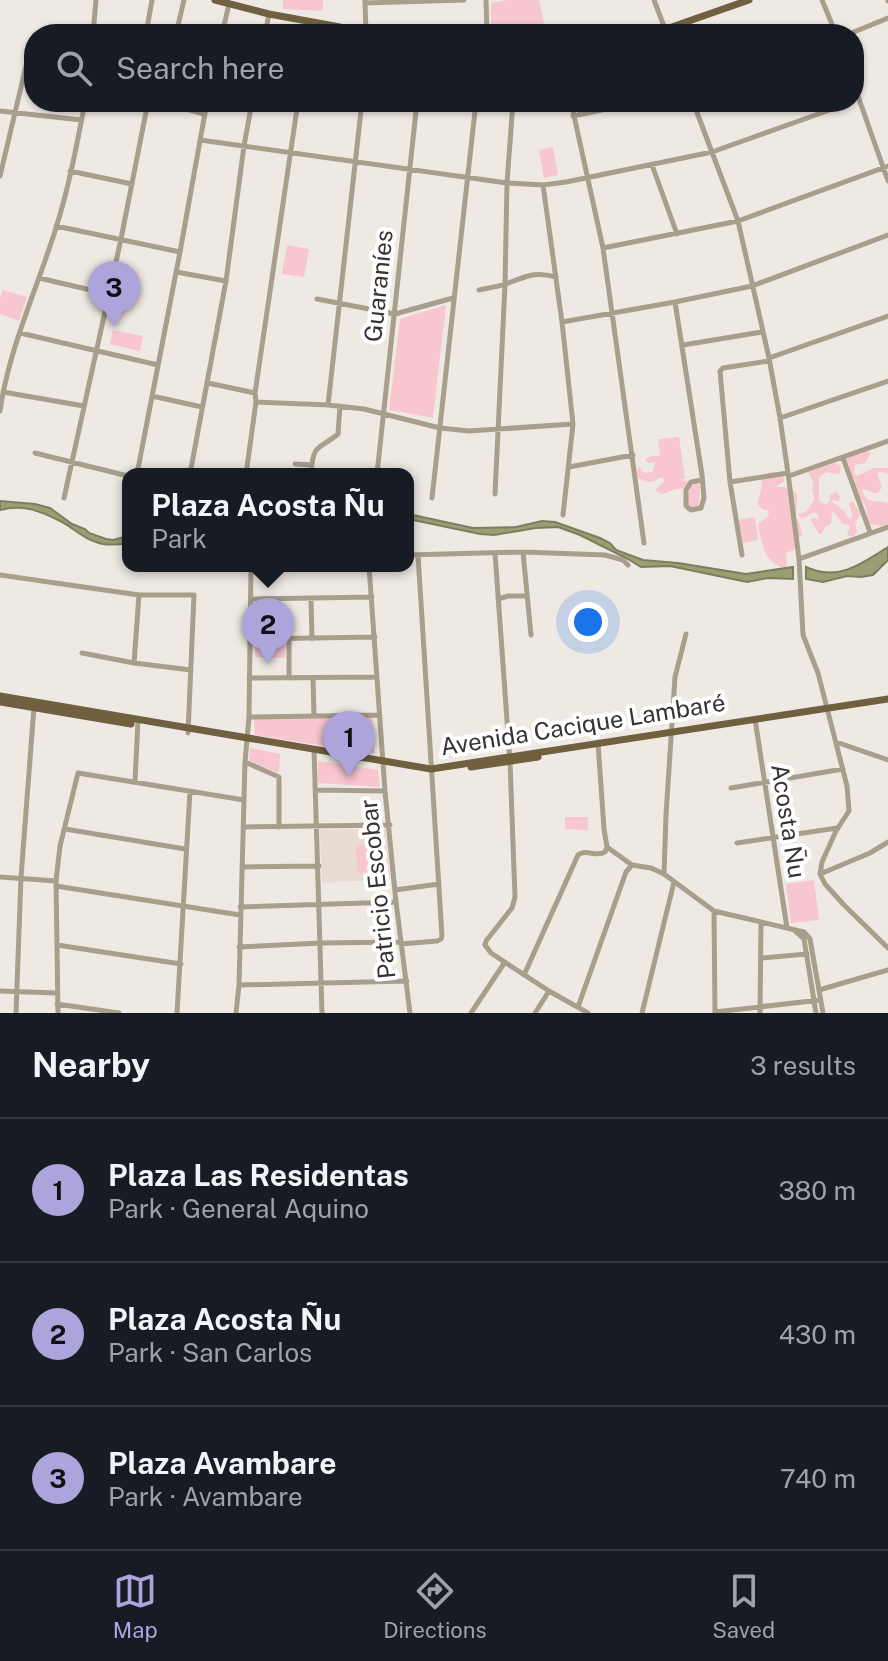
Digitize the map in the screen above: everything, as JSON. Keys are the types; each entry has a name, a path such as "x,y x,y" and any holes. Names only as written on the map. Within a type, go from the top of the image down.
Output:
{"main road":[{"path":"215,0 327,24"},
{"path":"688,24 749,0"},
{"name":"Avenida Cacique Lambaré","path":"0,696 34,705"},
{"name":"Avenida Cacique Lambaré","path":"0,702 34,705 432,771 888,701"}],"street":[{"path":"94,24 96,0"},
{"path":"148,24 152,0"},
{"path":"178,24 184,0"},
{"path":"364,24 365,2 464,0"},
{"path":"486,0 487,24"},
{"path":"654,0 664,24"},
{"path":"822,0 832,24"},
{"path":"224,24 229,4"},
{"path":"267,24 269,14"},
{"path":"864,28 888,18"},
{"path":"308,24 309,20"},
{"path":"0,176 24,74"},
{"path":"0,111 81,120"},
{"path":"0,411 6,372 56,226 83,112"},
{"path":"64,498 146,112"},
{"path":"138,468 200,140 204,114 197,112"},
{"path":"191,468 226,281 250,112"},
{"path":"247,468 297,112"},
{"path":"328,405 361,112"},
{"name":"Guaraníes","path":"378,468 416,112"},
{"path":"432,498 475,112"},
{"path":"495,494 512,112"},
{"path":"572,112 603,248 644,543"},
{"path":"573,116 591,112"},
{"path":"697,112 738,221 769,360 789,474 799,561 803,635 818,673 849,797 849,811 822,862 820,874 844,905 888,948"},
{"path":"200,140 507,183 543,185 712,152 824,112"},
{"path":"860,112 886,166 888,181"},
{"path":"652,165 677,234"},
{"path":"603,248 738,221 886,166"},
{"path":"70,171 132,184"},
{"path":"543,185 573,424 563,515"},
{"path":"56,226 180,252"},
{"path":"562,322 752,286 888,235"},
{"path":"176,272 226,281"},
{"path":"479,290 505,285 530,275 556,277"},
{"path":"39,278 108,294"},
{"path":"317,299 395,314 453,298"},
{"path":"675,302 702,480 703,504 701,508 691,510 686,506 686,490 691,482 702,480"},
{"path":"742,555 730,482 720,371 769,360 888,316"},
{"path":"683,345 762,332"},
{"path":"20,333 158,365"},
{"path":"780,418 888,381"},
{"path":"208,383 255,393"},
{"path":"3,392 84,406"},
{"path":"152,396 202,407"},
{"path":"256,402 364,409 440,428 469,431 573,424"},
{"path":"312,468 315,451 320,444 338,434 340,406"},
{"path":"730,482 789,474 888,441"},
{"path":"35,453 122,475"},
{"path":"569,467 633,455"},
{"path":"843,458 870,532"},
{"path":"295,464 312,465"},
{"path":"799,561 888,527"},
{"path":"523,552 531,635"},
{"path":"414,555 523,552 605,555 623,560 628,565"},
{"path":"495,553 510,759 514,904 485,945 524,975 588,1013"},
{"path":"239,947 401,943 440,940 442,936 418,555"},
{"path":"236,1013 249,717 251,572"},
{"path":"370,572 383,763"},
{"path":"0,575 139,595 194,595 189,731"},
{"path":"134,663 139,595"},
{"path":"498,599 527,596"},
{"path":"251,599 372,597"},
{"path":"311,599 312,639"},
{"path":"664,874 676,669 686,634"},
{"path":"251,639 375,637"},
{"path":"289,639 289,678"},
{"path":"82,653 191,670"},
{"path":"249,678 377,677"},
{"path":"313,678 314,716"},
{"path":"16,1013 21,877 34,705"},
{"path":"249,717 380,715"},
{"name":"Acosta Ñu","path":"755,721 790,929"},
{"path":"135,782 138,722"},
{"path":"836,742 888,760"},
{"path":"524,975 578,855 583,852 601,854 607,847 598,746"},
{"path":"314,752 322,1013"},
{"path":"245,762 279,777 279,827"},
{"name":"Patricio Escobar","path":"383,763 410,1013"},
{"path":"731,788 843,769"},
{"path":"58,1013 56,883 60,846 78,773 244,800"},
{"path":"316,790 385,791"},
{"path":"177,1013 190,791"},
{"path":"243,827 390,825"},
{"path":"737,843 838,828"},
{"path":"65,829 185,849"},
{"path":"820,874 888,842"},
{"path":"607,847 632,865 664,874 714,911 800,930 807,935 817,1000 823,1013"},
{"path":"578,1007 626,872 632,865"},
{"path":"242,867 319,866"},
{"path":"0,877 21,877 240,915"},
{"path":"642,1013 674,882"},
{"path":"395,890 439,884"},
{"path":"240,907 396,902"},
{"path":"714,911 715,1013 760,1010 817,1000"},
{"path":"760,1010 761,922"},
{"path":"57,945 181,964"},
{"path":"761,958 809,954"},
{"path":"809,954 819,990 816,1013"},
{"path":"471,1013 505,962"},
{"path":"819,990 888,970"},
{"path":"239,985 407,981"},
{"path":"0,991 56,993"},
{"path":"535,1013 549,991"},
{"path":"57,1004 119,1013"}],"shaded area":[{"path":"283,0 323,0 323,11 283,9"},
{"path":"539,0 544,24 491,24 491,3"},
{"path":"553,147 558,175 544,178 539,150"},
{"path":"287,245 309,249 304,277 282,274"},
{"path":"3,290 27,297 19,321 0,314"},
{"path":"446,305 433,418 389,410 400,319"},
{"path":"113,330 143,336 140,351 110,344"},
{"path":"679,437 685,479 679,480 698,483 700,487 699,505 694,508 688,507 688,488 663,494 656,489 664,482 663,477 649,482 637,476 638,467 645,473 652,472 655,462 645,460 660,456 658,439"},
{"path":"868,451 871,453 865,463 855,465 854,473 857,476 874,468 888,468 888,474 877,473 882,487 878,493 862,490 869,500 888,503 888,524 882,526 869,524 865,504 855,491 855,480 848,472 846,460"},
{"path":"835,463 841,466 840,473 826,472 819,477 819,500 825,505 830,501 830,495 836,492 839,501 831,500 851,519 849,504 852,501 861,514 855,522 857,532 853,537 847,535 850,526 842,523 834,512 831,524 825,527 822,534 810,519 819,521 818,515 814,512 802,519 798,514 806,512 815,499 808,472"},
{"path":"770,472 783,475 784,481 775,487 790,488 797,498 796,517 802,535 794,550 786,553 787,566 783,568 768,556 758,524 768,516 769,511 757,503 762,477"},
{"path":"0,501 50,508 89,533 113,540 122,538 122,544 112,545 86,538 62,522 25,508 0,510"},
{"path":"414,515 473,528 555,522 600,538 616,550 643,560 746,574 793,567 793,579 768,578 747,582 670,566 641,567 558,527 480,534 414,520"},
{"path":"755,517 758,540 743,543 739,520"},
{"path":"888,547 888,560 873,575 847,576 823,582 806,579 806,567 828,573 839,572 859,565"},
{"path":"256,641 285,642 285,658 255,657"},
{"path":"372,717 375,754 255,735 254,719"},
{"path":"250,748 280,754 279,773 249,761"},
{"path":"318,761 378,770 380,787 318,783"},
{"path":"565,817 588,817 588,830 565,829"},
{"path":"386,829 390,879 322,883 320,830"},
{"path":"356,845 373,845 373,872 357,873"},
{"path":"814,880 819,920 791,923 786,884"}],"place":[{"name":"Plaza Avambare","path":"114,327"},
{"name":"Plaza Acosta Ñu","path":"268,664"},
{"name":"Plaza Las Residentas","path":"349,777"}]}
